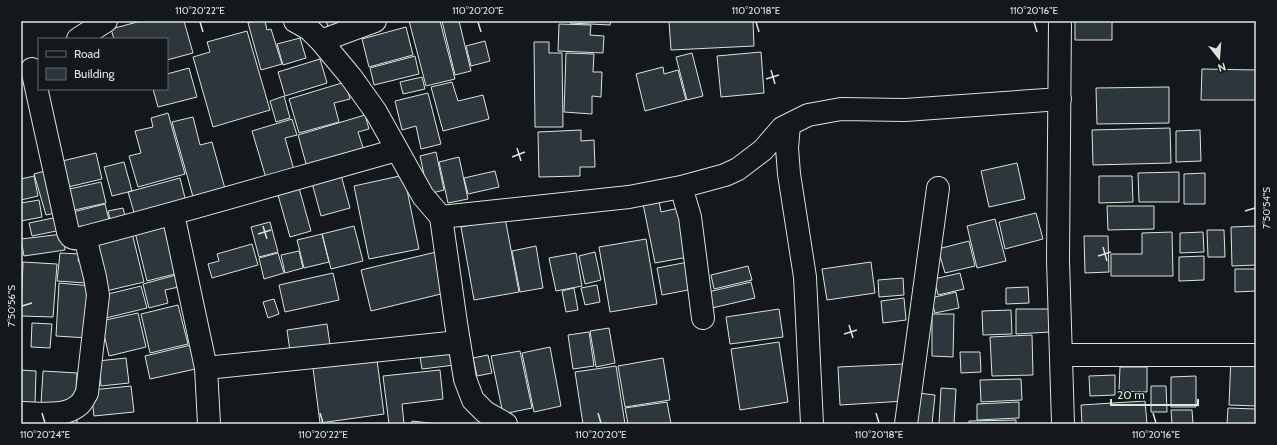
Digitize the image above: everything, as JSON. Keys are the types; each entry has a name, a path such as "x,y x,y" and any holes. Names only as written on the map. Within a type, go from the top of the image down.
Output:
{"street":[{"path":"80,38 106,21"},
{"path":"295,21 309,29 321,40 356,83 376,112 423,196 441,217 465,379 473,400 485,412 506,424"},
{"path":"321,40 375,21"},
{"path":"1060,21 1058,260 1063,424"},
{"path":"31,69 68,232 73,238 85,237 174,214 397,150"},
{"path":"441,217 629,197 681,187 725,175 738,169 763,150 782,128 808,115 841,109 905,110 1060,99"},
{"path":"788,125 787,148 789,174 805,277 812,424"},
{"path":"681,187 690,217 703,318"},
{"path":"906,424 938,188"},
{"path":"174,214 206,368 209,424"},
{"path":"21,413 59,413 72,410 81,403 87,393 98,295 85,237"},
{"path":"206,368 459,342"},
{"path":"1060,355 1256,355"}],"building":[{"path":"141,21 184,21 193,53 168,60 168,38 114,38 111,29"},
{"path":"265,21 267,30 271,29 282,64 261,70 248,23"},
{"path":"326,21 364,21 330,32"},
{"path":"409,21 440,21 455,79 426,86"},
{"path":"442,21 459,21 471,71 455,75"},
{"path":"570,21 611,21 610,25 570,23"},
{"path":"669,21 753,21 754,46 671,50"},
{"path":"1075,21 1112,21 1112,40 1075,40"},
{"path":"559,24 591,25 590,35 604,36 603,53 558,51"},
{"path":"406,27 413,55 369,67 362,39"},
{"path":"247,31 270,110 213,127 193,57 210,52 207,42"},
{"path":"300,38 306,58 283,65 277,44"},
{"path":"485,41 490,61 471,66 466,46"},
{"path":"534,42 549,42 549,53 562,53 563,127 535,127"},
{"path":"761,52 764,93 721,97 717,56"},
{"path":"566,53 594,54 593,72 602,72 601,97 592,96 592,114 564,112"},
{"path":"692,53 703,96 687,100 676,57"},
{"path":"415,56 419,74 374,85 370,68"},
{"path":"320,59 327,83 285,96 278,72"},
{"path":"663,67 664,74 678,70 686,100 645,111 636,74"},
{"path":"189,68 197,97 158,107 153,90 168,90 168,74"},
{"path":"1202,69 1256,70 1256,100 1201,100"},
{"path":"422,77 425,89 403,94 400,82"},
{"path":"345,82 350,99 334,103 339,122 299,133 289,99"},
{"path":"452,82 458,101 483,95 489,119 443,131 431,87"},
{"path":"1169,87 1169,123 1097,124 1096,88"},
{"path":"428,93 441,144 421,149 416,126 402,130 395,101"},
{"path":"284,96 290,118 276,122 270,101"},
{"path":"168,113 185,174 138,187 129,156 141,153 135,131 153,127 151,118"},
{"path":"365,115 369,129 358,132 365,154 308,171 298,135"},
{"path":"193,117 200,145 212,142 227,196 195,204 172,122"},
{"path":"292,119 297,135 285,138 294,170 266,178 252,131"},
{"path":"1170,128 1171,163 1093,165 1092,130"},
{"path":"581,130 581,141 594,140 595,167 580,167 580,176 539,177 538,132"},
{"path":"1200,130 1201,161 1176,162 1176,131"},
{"path":"436,152 444,190 428,194 420,156"},
{"path":"96,153 102,179 64,188 58,162"},
{"path":"459,157 468,199 448,203 439,162"},
{"path":"124,162 132,191 112,196 104,167"},
{"path":"1017,163 1025,199 989,207 981,171"},
{"path":"48,170 60,212 46,215 34,174"},
{"path":"495,171 499,187 468,194 464,178"},
{"path":"1179,172 1179,202 1139,202 1138,173"},
{"path":"1205,173 1205,204 1184,204 1184,174"},
{"path":"341,175 350,208 321,216 312,183"},
{"path":"404,175 419,249 369,259 354,186"},
{"path":"34,176 38,196 21,200 21,179"},
{"path":"1099,176 1132,176 1133,202 1099,203"},
{"path":"180,178 187,206 136,219 128,192"},
{"path":"101,182 106,203 70,211 65,190"},
{"path":"299,188 311,231 290,237 278,195"},
{"path":"658,196 661,212 679,208 688,257 655,263 642,199"},
{"path":"39,200 42,217 21,221 21,203"},
{"path":"105,204 110,224 73,232 69,213"},
{"path":"1107,206 1154,206 1154,229 1108,230"},
{"path":"123,208 126,220 111,224 108,211"},
{"path":"1036,213 1043,239 1005,249 999,222"},
{"path":"58,217 61,230 32,236 29,223"},
{"path":"505,218 519,292 474,300 461,227"},
{"path":"995,219 1006,261 977,268 967,226"},
{"path":"270,222 278,252 259,257 251,227"},
{"path":"166,224 179,273 147,281 135,232"},
{"path":"354,226 363,261 331,269 322,234"},
{"path":"1256,226 1256,265 1232,266 1231,227"},
{"path":"1207,230 1224,230 1225,257 1208,257"},
{"path":"1172,232 1173,276 1111,276 1111,254 1142,254 1142,233"},
{"path":"1203,232 1204,252 1180,253 1180,233"},
{"path":"132,233 144,282 102,292 89,243"},
{"path":"63,234 65,250 24,256 21,239"},
{"path":"322,234 329,262 304,268 297,240"},
{"path":"1084,236 1108,236 1109,272 1085,273"},
{"path":"646,239 657,304 610,312 599,247"},
{"path":"969,241 975,266 945,273 938,249"},
{"path":"252,244 258,265 212,278 208,264 219,261 217,254"},
{"path":"536,246 543,288 520,292 512,251"},
{"path":"299,251 303,268 285,273 281,255"},
{"path":"436,252 445,293 371,311 361,270"},
{"path":"595,252 601,280 585,284 579,256"},
{"path":"60,253 79,254 78,261 88,261 86,283 57,281"},
{"path":"278,253 284,273 264,279 259,258"},
{"path":"576,253 582,286 556,291 549,258"},
{"path":"1204,256 1204,280 1179,281 1179,257"},
{"path":"23,262 57,264 53,317 21,316"},
{"path":"688,262 693,289 662,295 657,268"},
{"path":"871,262 875,293 827,300 822,269"},
{"path":"748,266 752,280 714,289 711,275"},
{"path":"1235,269 1256,269 1256,291 1235,292"},
{"path":"333,273 339,300 285,312 279,285"},
{"path":"960,273 964,289 938,295 934,279"},
{"path":"180,274 183,286 165,290 168,303 149,308 143,284"},
{"path":"903,278 904,295 879,297 878,280"},
{"path":"751,282 755,298 712,308 708,292"},
{"path":"59,283 92,286 88,338 56,336"},
{"path":"597,285 600,302 585,305 581,288"},
{"path":"141,286 147,308 106,318 100,296"},
{"path":"1028,287 1029,303 1006,304 1006,288"},
{"path":"574,288 578,310 566,312 562,291"},
{"path":"956,292 959,308 935,313 931,298"},
{"path":"904,298 906,320 883,323 881,301"},
{"path":"274,299 279,314 268,318 263,302"},
{"path":"178,305 188,344 150,353 141,314"},
{"path":"779,309 783,337 730,344 726,317"},
{"path":"1016,309 1050,309 1050,332 1016,334"},
{"path":"1011,310 1012,334 983,335 982,311"},
{"path":"138,313 146,347 109,356 101,321"},
{"path":"932,314 954,314 953,357 932,356"},
{"path":"32,323 52,324 50,348 31,347"},
{"path":"327,324 331,352 291,358 287,330"},
{"path":"609,328 615,363 596,367 590,331"},
{"path":"589,332 594,366 573,369 568,335"},
{"path":"1032,335 1033,375 992,376 990,337"},
{"path":"779,342 788,402 740,410 731,349"},
{"path":"195,344 200,368 150,379 145,356"},
{"path":"453,347 455,365 422,369 419,351"},
{"path":"550,347 561,406 534,412 522,353"},
{"path":"520,351 532,408 503,414 491,356"},
{"path":"960,352 980,352 981,372 961,373"},
{"path":"488,355 492,373 477,376 473,358"},
{"path":"1231,357 1256,358 1256,406 1229,405"},
{"path":"126,358 129,383 101,386 98,361"},
{"path":"663,358 670,400 625,407 618,366"},
{"path":"377,360 384,414 320,423 313,368"},
{"path":"903,364 905,401 840,405 838,367"},
{"path":"616,366 625,424 583,424 575,372"},
{"path":"1120,367 1147,367 1147,392 1119,391"},
{"path":"21,370 36,371 35,405 21,404"},
{"path":"440,370 443,399 402,404 404,424 389,424 383,376"},
{"path":"43,371 77,373 75,406 41,404"},
{"path":"1115,375 1115,395 1090,396 1089,376"},
{"path":"1196,376 1196,407 1171,407 1171,377"},
{"path":"1021,379 1022,400 981,402 980,380"},
{"path":"131,386 134,412 94,416 91,390"},
{"path":"1151,386 1166,386 1167,412 1151,412"},
{"path":"941,388 956,389 954,424 939,424"},
{"path":"918,393 935,395 932,424 914,424"},
{"path":"1145,401 1147,424 1082,424 1081,405"},
{"path":"667,402 671,424 628,424 625,408"},
{"path":"1019,402 1019,418 977,420 977,404"},
{"path":"1228,408 1256,409 1256,424 1227,424"},
{"path":"1171,410 1192,410 1193,424 1172,424"},
{"path":"77,419 77,424 58,424"},
{"path":"1016,420 1016,424 969,424 969,421"},
{"path":"412,421 438,424 411,424"}]}
